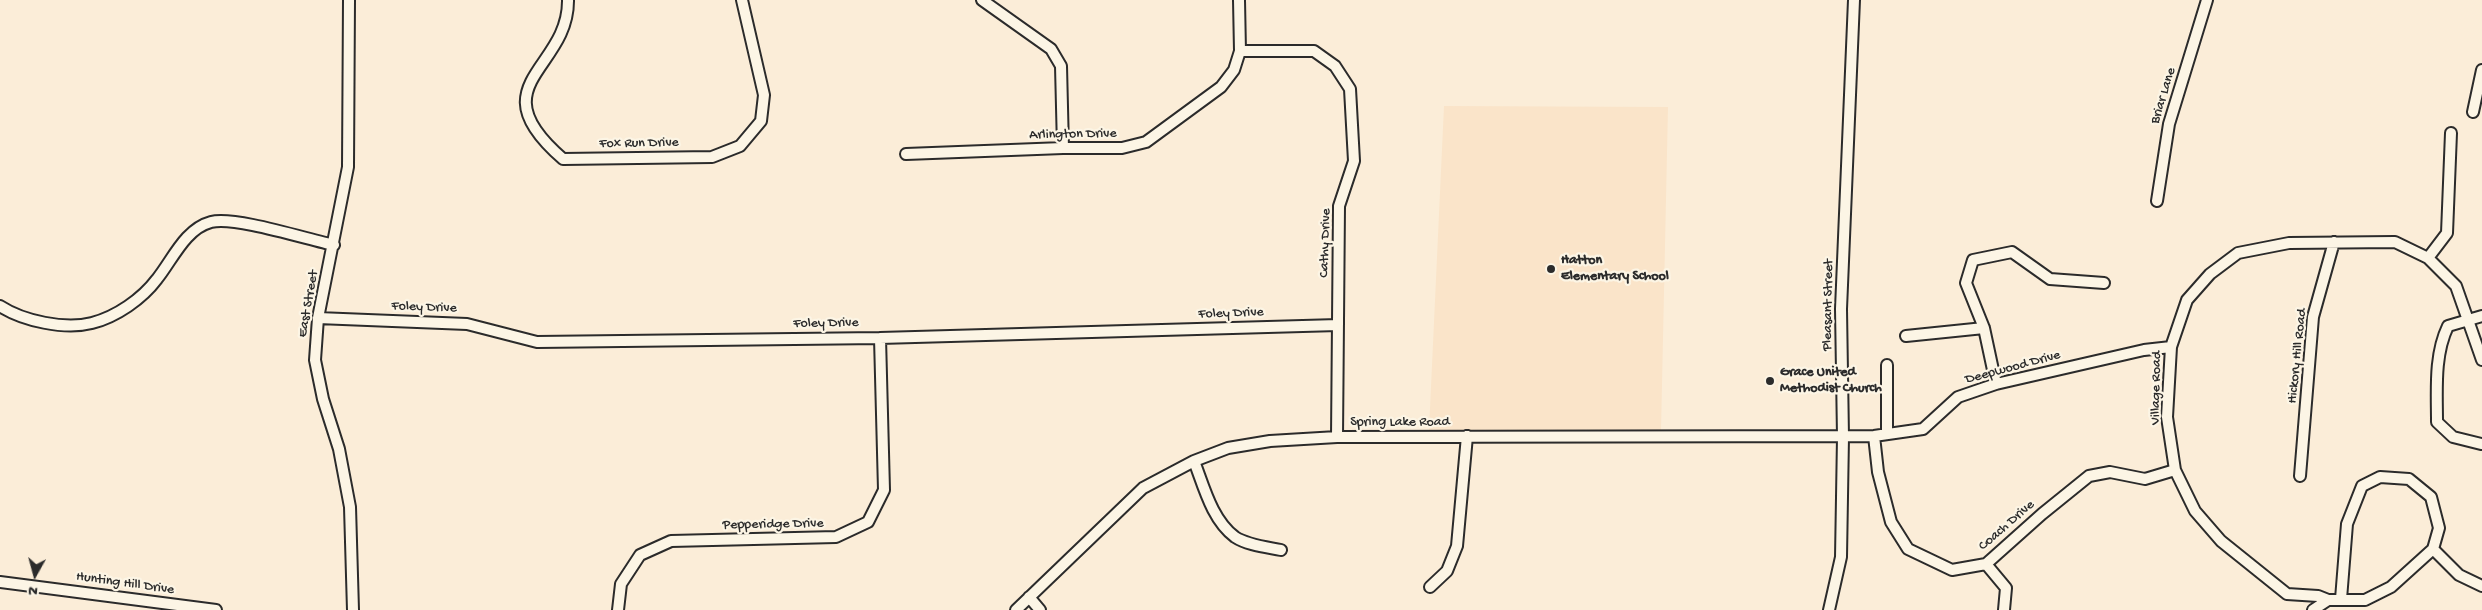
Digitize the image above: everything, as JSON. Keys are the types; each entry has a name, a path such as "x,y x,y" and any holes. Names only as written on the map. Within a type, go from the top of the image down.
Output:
{"street":[{"name":"East Street","path":"349,0 348,167 334,246 318,318 315,360 322,399 339,449 350,507 352,610"},
{"name":"Fox Run Drive","path":"568,0 561,33 527,87 527,113 541,140 563,159 712,157 740,146 761,121 764,95 742,0"},
{"path":"982,0 1051,49 1060,66 1063,148"},
{"name":"Arlington Drive","path":"906,154 1063,148 1122,148 1146,142 1221,87 1234,70 1240,51 1239,0"},
{"name":"Pleasant Street","path":"1829,610 1841,557 1843,437 1841,309 1854,0"},
{"name":"Briar Lane","path":"2156,201 2169,124 2207,0"},
{"name":"Cathy Drive","path":"1240,51 1314,51 1335,66 1350,89 1354,161 1339,206 1337,437"},
{"path":"2473,112 2482,70"},
{"path":"2428,258 2446,233 2451,133"},
{"path":"0,306 48,325 92,323 130,305 156,281 195,228 212,222 231,221 334,246"},
{"name":"Hickory Hill Road","path":"2300,476 2313,317 2334,242"},
{"name":"Village Road","path":"2328,600 2318,596 2287,594 2221,541 2195,511 2175,470 2167,417 2171,347 2187,300 2210,274 2238,253 2289,244 2395,242 2428,258 2456,286 2482,360"},
{"path":"1996,384 1984,328 1966,283 1973,260 2012,252 2050,279 2104,283"},
{"path":"2481,444 2453,436 2437,422 2440,342 2448,326 2482,316"},
{"name":"Foley Drive","path":"318,318 467,324 537,342 880,338 1338,325"},
{"path":"1906,336 1984,328"},
{"name":"Pepperidge Drive","path":"618,610 621,584 640,555 671,541 836,537 868,522 884,490 880,338"},
{"name":"Deepwood Drive","path":"1843,437 1874,436 1923,429 1958,397 1996,384 2144,350 2171,347"},
{"path":"1887,365 1888,434"},
{"path":"1430,587 1447,571 1457,546 1467,436"},
{"name":"Coach Drive","path":"1874,436 1878,472 1891,522 1908,549 1952,570 1986,564 2042,514 2089,476 2110,472 2145,479 2175,470"},
{"name":"Spring Lake Road","path":"1016,610 1143,488 1194,461 1228,448 1270,440 1337,437 1843,437"},
{"path":"1194,461 1220,522 1236,538 1280,550"},
{"path":"2313,610 2328,600 2340,598 2365,600 2391,587 2433,549 2439,528 2431,497 2410,479 2380,477 2362,486 2347,524 2340,598"},
{"path":"2433,549 2459,575 2482,586"},
{"path":"1986,564 2006,588 2004,610"},
{"name":"Hunting Hill Drive","path":"0,582 216,610"},
{"path":"1029,597 1040,610"}],"shaded area":[{"name":"Hatton Elementary School","path":"1444,106 1668,107 1661,431 1429,430"}],"place":[{"name":"Hatton Elementary School","path":"1551,269"},
{"name":"Grace United Methodist Church","path":"1770,381"}]}
